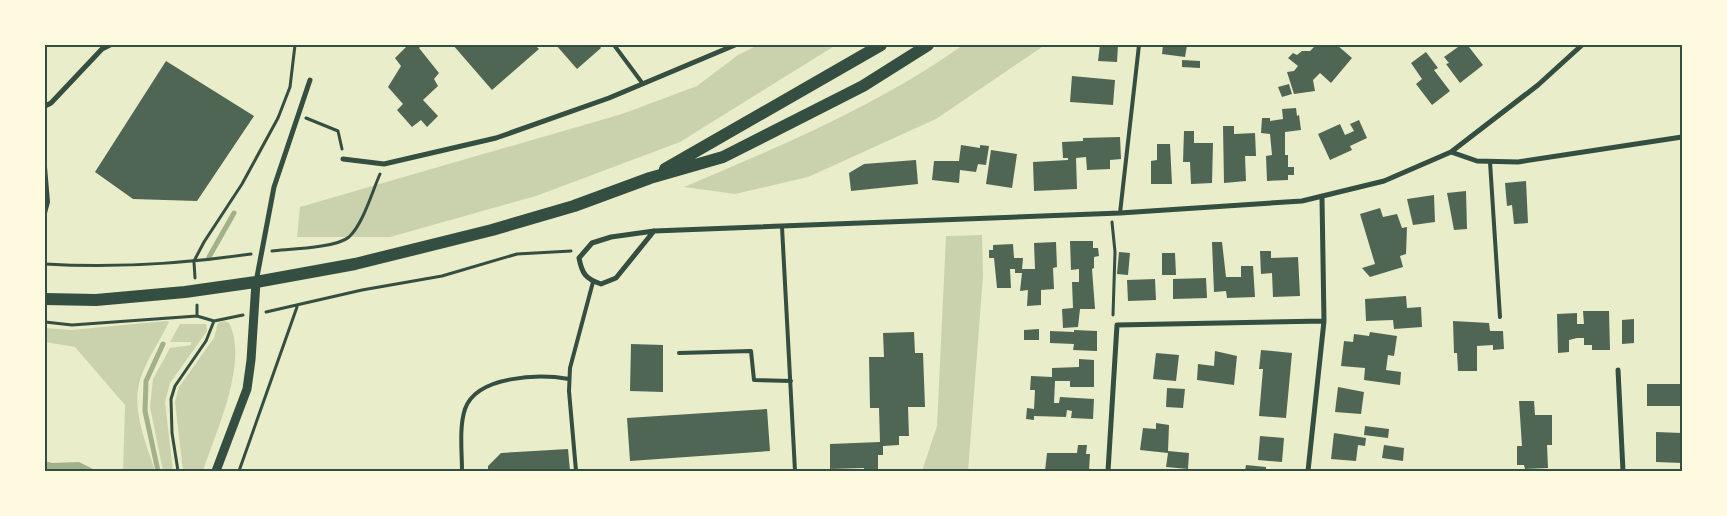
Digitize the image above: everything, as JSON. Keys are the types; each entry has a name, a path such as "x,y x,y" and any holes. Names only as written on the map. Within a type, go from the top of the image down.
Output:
{"main road":[{"path":"650,178 881,45"},
{"path":"45,299 96,300 185,292 256,282 355,264 484,232 574,206 650,178 723,157 863,86 928,45"}],"street":[{"path":"45,106 102,49 110,45"},
{"path":"343,159 384,164 496,138 643,84 723,47 735,45"},
{"path":"654,231 616,278 602,284 593,282 581,272 579,258 592,243 611,237 654,231 1120,213 1302,201 1322,198 1384,181 1451,152 1538,85 1582,45"},
{"path":"216,471 247,389 252,360 253,314 260,252 274,187 310,80"},
{"path":"1451,152 1477,161 1518,162 1682,137"},
{"path":"1308,471 1324,321 1322,198"},
{"path":"1108,471 1117,325 1324,321"},
{"path":"1618,370 1623,471"}],"lane":[{"path":"614,45 643,84"},
{"path":"1120,213 1139,45"},
{"path":"1490,162 1500,316"},
{"path":"45,167 48,202 45,213"},
{"path":"782,227 796,471"},
{"path":"576,471 568,391 569,379 593,282"},
{"path":"679,353 751,351 754,380 791,381"},
{"path":"462,471 465,410 471,398 494,384 547,375 569,379"}],"path":[{"path":"194,262 204,242 242,184 278,118 290,87 295,45"},
{"path":"298,116 314,120 338,131 343,159"},
{"path":"45,264 116,266 194,262 331,243 347,238 356,228 384,164"},
{"path":"1112,213 1115,252 1113,315 1117,325"},
{"path":"45,322 72,325 197,316 214,321 297,306 362,290 442,276 517,254 574,251 592,243"},
{"path":"239,471 297,306"},
{"path":"178,471 172,433 171,399 174,386 206,341 214,321"}],"shaded area":[{"path":"758,45 836,45 680,142 536,196 390,237 297,237 300,207 622,114 697,86 738,55"},
{"path":"963,45 1045,45 936,119 808,177 735,194 684,187 828,124 897,87"},
{"path":"982,235 983,276 968,471 922,471 937,426 946,236"},
{"path":"224,321 229,323 234,339 235,357 228,397 203,471 183,471 175,402 179,387 214,338 218,323"},
{"path":"169,322 141,377 137,401 140,425 155,471 123,471 125,405 75,347 45,342 45,328 71,330"},
{"path":"180,324 206,324 207,331 170,383 165,402 173,471 163,471 150,407 153,379 170,348 191,345 191,342 170,342"},
{"path":"45,461 52,463 79,462 97,471 45,471"}],"building":[{"path":"408,45 422,45 419,48 439,73 434,79 438,86 423,100 438,116 427,127 421,120 412,127 397,110 403,104 388,87 401,66 395,58"},
{"path":"453,45 535,45 539,49 492,90"},
{"path":"556,45 599,45 601,48 577,69"},
{"path":"1100,45 1118,45 1117,62 1098,61"},
{"path":"1163,45 1187,45 1185,57 1162,54"},
{"path":"1316,45 1337,45 1352,58 1331,83 1320,73 1313,80 1315,91 1294,94 1287,72 1294,71 1298,66 1288,58 1293,53 1297,55 1302,51 1310,51"},
{"path":"1457,45 1471,45 1469,47 1483,65 1460,83 1446,64 1449,63 1444,57 1458,47"},
{"path":"1426,52 1438,68 1434,70 1450,91 1432,105 1416,84 1422,79 1411,63"},
{"path":"1182,60 1200,61 1200,68 1182,67"},
{"path":"166,61 254,116 197,201 133,199 95,172"},
{"path":"1072,76 1115,80 1113,105 1070,102"},
{"path":"1289,84 1292,94 1282,97 1278,87"},
{"path":"1296,108 1301,130 1285,132 1285,155 1288,155 1288,167 1294,167 1294,175 1288,175 1288,180 1267,181 1266,156 1272,155 1270,134 1261,133 1262,118 1270,118 1270,121 1283,119 1282,109"},
{"path":"1359,120 1367,138 1350,146 1352,150 1330,160 1318,134 1340,124 1345,135 1354,131 1350,124"},
{"path":"1223,126 1234,126 1234,134 1255,133 1256,156 1245,156 1246,181 1224,183"},
{"path":"1184,131 1194,131 1194,143 1213,143 1212,183 1191,184 1190,162 1183,162"},
{"path":"1120,137 1121,159 1110,160 1110,169 1087,170 1086,157 1076,158 1077,189 1034,191 1033,162 1068,160 1068,158 1063,158 1062,142 1083,141 1083,138"},
{"path":"1157,144 1170,144 1172,184 1151,184 1151,161 1157,160"},
{"path":"961,145 980,148 980,145 989,146 986,165 978,164 976,172 960,170 959,183 932,180 934,161 959,161"},
{"path":"991,150 1017,154 1012,188 986,184"},
{"path":"916,160 918,184 851,191 849,173 864,164"},
{"path":"1526,181 1528,223 1514,224 1512,205 1507,206 1505,183"},
{"path":"1466,191 1467,229 1454,230 1447,193"},
{"path":"1434,195 1435,222 1413,225 1407,199"},
{"path":"1380,208 1383,217 1397,214 1402,228 1407,227 1406,254 1400,256 1403,267 1370,277 1362,268 1375,264 1360,214"},
{"path":"1070,241 1093,241 1093,248 1098,248 1099,256 1094,257 1094,268 1092,269 1095,309 1080,309 1078,327 1063,328 1062,309 1073,308 1072,282 1079,282 1079,269 1071,270"},
{"path":"1056,242 1057,267 1053,268 1054,289 1041,290 1041,305 1027,306 1028,290 1020,291 1022,273 1015,273 1015,269 1010,269 1011,288 997,288 994,258 989,258 989,250 993,250 993,245 1013,244 1014,258 1023,258 1022,269 1035,269 1034,243"},
{"path":"1212,242 1222,242 1226,277 1241,277 1241,266 1253,266 1255,297 1227,298 1226,291 1214,292"},
{"path":"1260,251 1271,251 1271,258 1298,257 1300,296 1273,297 1272,273 1261,274"},
{"path":"1119,252 1130,253 1128,275 1117,274"},
{"path":"1162,253 1175,253 1176,275 1162,275"},
{"path":"1206,278 1207,298 1173,299 1173,279"},
{"path":"1155,279 1156,300 1128,301 1127,280"},
{"path":"1406,296 1407,308 1421,307 1422,327 1394,329 1393,320 1366,321 1365,299"},
{"path":"1583,311 1609,311 1610,350 1592,350 1592,345 1584,345 1584,338 1577,338 1569,340 1569,352 1558,353 1557,314 1577,313 1577,324 1584,324"},
{"path":"1634,319 1634,343 1622,344 1622,320"},
{"path":"1453,321 1489,323 1490,331 1503,331 1504,349 1493,350 1493,345 1477,346 1477,371 1458,371 1457,353 1454,353"},
{"path":"1039,329 1039,340 1024,340 1024,330"},
{"path":"1074,330 1097,331 1097,351 1073,350 1074,344 1050,343 1050,331 1074,332"},
{"path":"914,332 915,353 923,353 925,407 908,407 909,436 899,436 899,445 883,446 883,455 878,455 878,469 896,469 896,471 864,471 864,468 830,469 830,444 880,442 879,408 870,408 869,357 884,357 883,333"},
{"path":"1370,332 1397,336 1394,356 1388,355 1386,370 1401,372 1400,385 1364,380 1365,368 1341,366 1344,341 1353,342 1354,334 1369,336"},
{"path":"631,344 663,345 663,392 630,391"},
{"path":"1261,350 1292,353 1286,418 1259,416 1263,369 1259,369"},
{"path":"1215,351 1237,356 1234,385 1197,380 1198,364 1214,366"},
{"path":"1156,353 1179,355 1176,381 1153,379"},
{"path":"1079,359 1094,360 1094,387 1070,387 1070,381 1055,381 1054,403 1059,403 1060,397 1094,399 1093,419 1071,418 1072,411 1067,410 1066,417 1034,416 1034,420 1026,419 1027,408 1034,409 1035,390 1030,390 1031,376 1052,377 1052,368 1079,367"},
{"path":"1647,384 1682,384 1682,406 1647,406"},
{"path":"1338,387 1364,392 1361,414 1335,412"},
{"path":"1167,388 1185,389 1183,408 1166,407"},
{"path":"1519,401 1534,401 1535,415 1552,415 1552,445 1547,445 1548,468 1525,469 1524,465 1517,465 1517,446 1522,446"},
{"path":"767,409 770,451 630,461 627,418"},
{"path":"1156,423 1169,425 1168,451 1189,453 1188,469 1166,467 1168,453 1140,450 1143,428 1156,429"},
{"path":"1365,426 1389,429 1388,438 1364,435"},
{"path":"1656,432 1682,433 1682,463 1656,462"},
{"path":"1334,433 1366,438 1365,446 1358,445 1356,461 1331,459"},
{"path":"1260,436 1284,438 1282,462 1258,460"},
{"path":"1078,445 1087,445 1086,454 1090,454 1089,471 1045,471 1047,453 1077,453"},
{"path":"1384,445 1404,448 1403,461 1382,458"},
{"path":"568,449 570,471 488,471 488,466 501,453"},
{"path":"1246,465 1266,467 1266,471 1245,471"}],"waterway":[{"path":"209,257 234,213"},
{"path":"158,471 145,411 146,381 163,344"}]}
